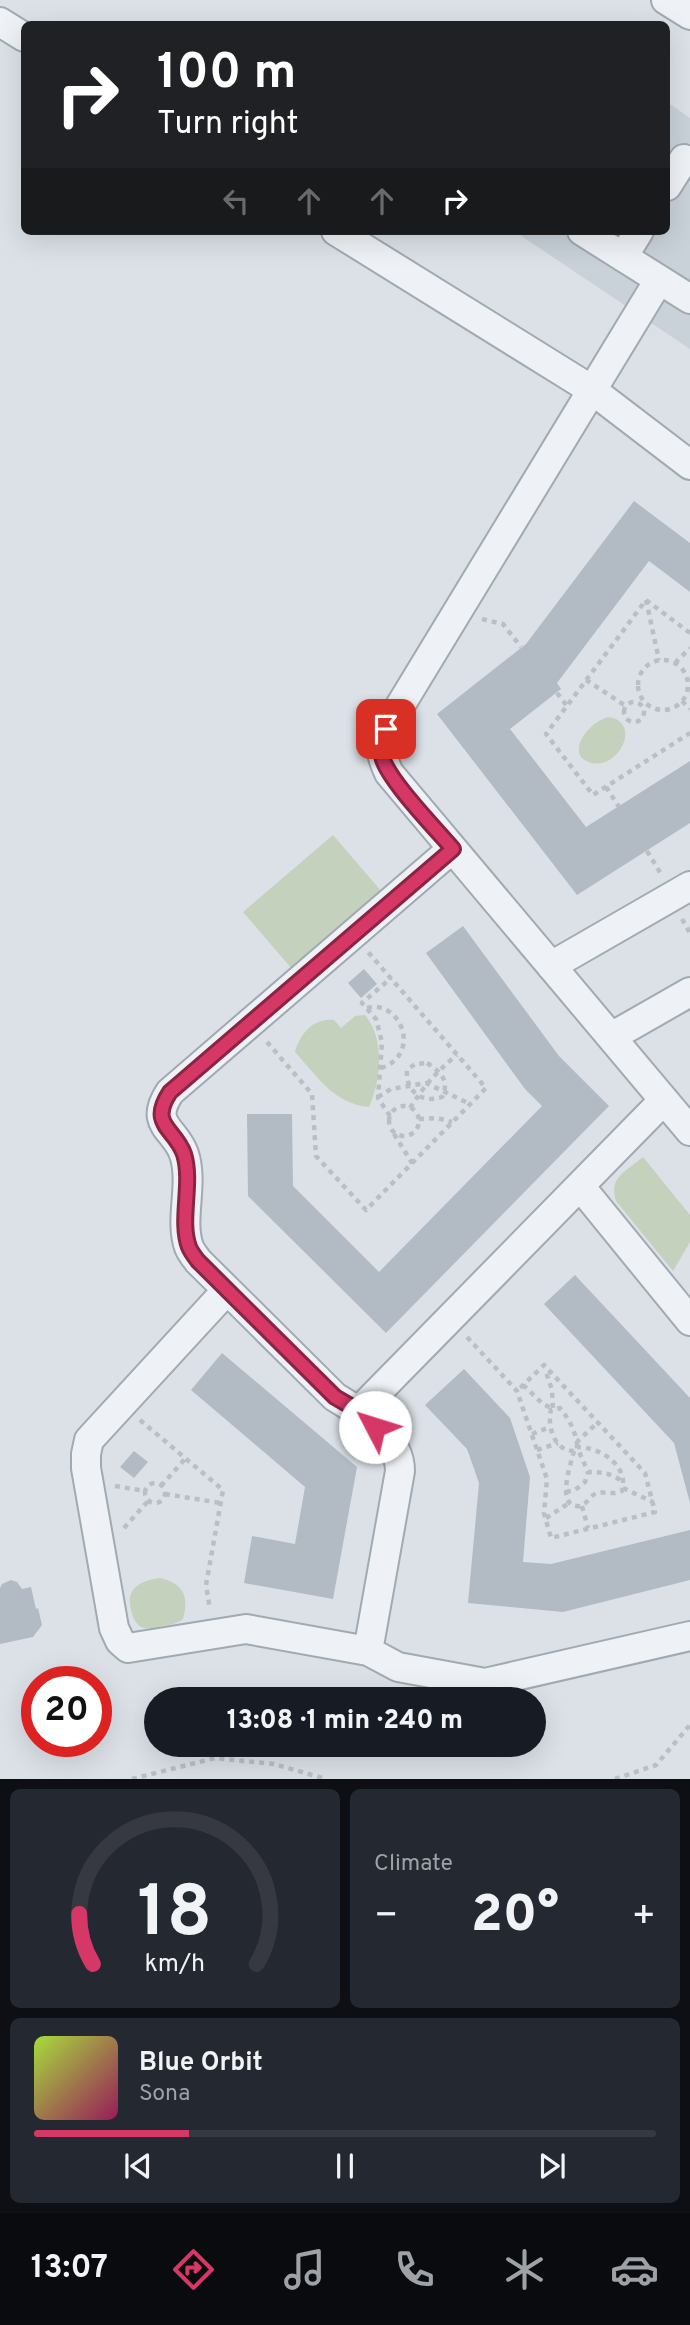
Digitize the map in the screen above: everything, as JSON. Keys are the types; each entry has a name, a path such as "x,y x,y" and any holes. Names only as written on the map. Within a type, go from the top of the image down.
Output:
{"street":[{"path":"666,0 690,15"},
{"path":"0,22 21,35"},
{"path":"670,180 680,157"},
{"path":"342,235 592,390 690,465"},
{"path":"588,235 690,299"},
{"path":"623,257 637,235"},
{"path":"659,280 380,743 382,757 389,773 690,1131"},
{"path":"368,1651 400,1471 397,1451 359,1411 335,1397 198,1261 189,1247 184,1154 162,1117 163,1102 170,1092 453,849"},
{"path":"551,966 690,886"},
{"path":"611,1037 690,992"},
{"path":"359,1411 664,1100"},
{"path":"580,1186 690,1321"},
{"path":"227,1290 89,1440 86,1454 114,1628 120,1641 128,1648 246,1629 368,1651 398,1667 485,1683 690,1636"}],"path":[{"path":"646,600 690,633"},
{"path":"646,600 659,660"},
{"path":"646,600 545,734 593,795 690,733"},
{"path":"462,604 485,621 503,624 522,648"},
{"path":"676,663 690,648"},
{"path":"676,663 659,660 643,670 639,679 639,689 643,703 644,712 642,719 630,722 625,718 623,712 631,702 643,703 658,709 668,709 688,696 688,676 676,663"},
{"path":"586,680 626,706"},
{"path":"557,693 567,706"},
{"path":"682,701 690,709"},
{"path":"606,787 619,807"},
{"path":"251,1023 312,1094 316,1156 366,1210 486,1088 353,934"},
{"path":"390,1115 378,1098 382,1042 376,1019 362,1003 391,978"},
{"path":"366,1008 379,1007 393,1015 402,1027 404,1042 399,1057 381,1068"},
{"path":"410,1108 426,1083 457,1055"},
{"path":"427,1063 445,1079 446,1089 442,1097 432,1100 418,1095 408,1085 407,1070 415,1064 427,1063"},
{"path":"378,1098 391,1089 426,1083 470,1104"},
{"path":"392,1130 398,1135 413,1133 418,1127 416,1112 402,1106 390,1115 389,1123 392,1130 412,1163"},
{"path":"419,1119 437,1118 452,1122"},
{"path":"450,1319 517,1391 547,1479 544,1513 551,1538 655,1512 645,1473 544,1365"},
{"path":"517,1391 544,1365"},
{"path":"523,1385 543,1404 553,1409 559,1408 574,1428 576,1447 566,1492 569,1503 582,1506 594,1494 614,1495 622,1491 624,1485 621,1471 611,1460 591,1447 576,1447 563,1449 558,1443 550,1427 550,1414 553,1409 552,1390 544,1365"},
{"path":"121,1404 223,1490 206,1585 215,1634"},
{"path":"576,1447 598,1423"},
{"path":"532,1434 550,1427"},
{"path":"537,1450 558,1443"},
{"path":"566,1492 575,1490 585,1482 588,1472 576,1447"},
{"path":"162,1486 186,1459"},
{"path":"588,1472 615,1475 624,1485 653,1502"},
{"path":"153,1483 162,1486 165,1494 162,1500 151,1501 146,1497 148,1486 153,1483"},
{"path":"165,1494 220,1503"},
{"path":"546,1518 569,1503"},
{"path":"582,1506 588,1528"},
{"path":"615,1779 656,1765 690,1725"},
{"path":"132,1779 215,1758 274,1764 326,1779"}],"shaded area":[{"path":"670,104 690,118 690,349 520,235 670,235"}],"green space":[{"path":"608,717 618,720 624,727 623,744 611,759 602,763 584,760 580,754 581,740 592,726"},
{"path":"333,835 382,892 292,969 243,912"},
{"path":"365,1015 376,1036 379,1060 376,1085 369,1107 346,1101 336,1095 295,1052 304,1033 314,1024 334,1020 341,1028 355,1016"},
{"path":"643,1157 690,1215 690,1242 673,1271 616,1201 615,1186 620,1175"},
{"path":"160,1578 175,1584 183,1592 183,1619 170,1625 143,1628 132,1615 132,1592 146,1581"}],"building":[{"path":"634,501 690,543 690,592 649,561 557,683 561,689 510,729 586,827 690,761 690,823 577,895 437,714 526,644"},
{"path":"463,926 559,1056 609,1106 386,1333 248,1196 247,1114 292,1114 293,1186 379,1272 542,1106 525,1089 426,953"},
{"path":"364,969 377,984 361,998 348,983"},
{"path":"575,1275 690,1398 690,1503 674,1443 544,1304"},
{"path":"222,1353 357,1467 333,1599 244,1583 252,1536 295,1544 305,1487 191,1390"},
{"path":"464,1369 510,1418 530,1477 523,1562 551,1564 690,1530 690,1580 563,1612 468,1603 479,1483 467,1449 425,1405"},
{"path":"134,1451 148,1462 134,1478 120,1467"},
{"path":"11,1580 17,1582 22,1589 31,1587 42,1625 33,1637 0,1644 0,1588"}],"route":[{"path":"375,1427 359,1411 335,1397 198,1261 189,1247 184,1154 162,1117 163,1102 170,1092 453,849 389,773 382,757 380,743 386,729"}]}
